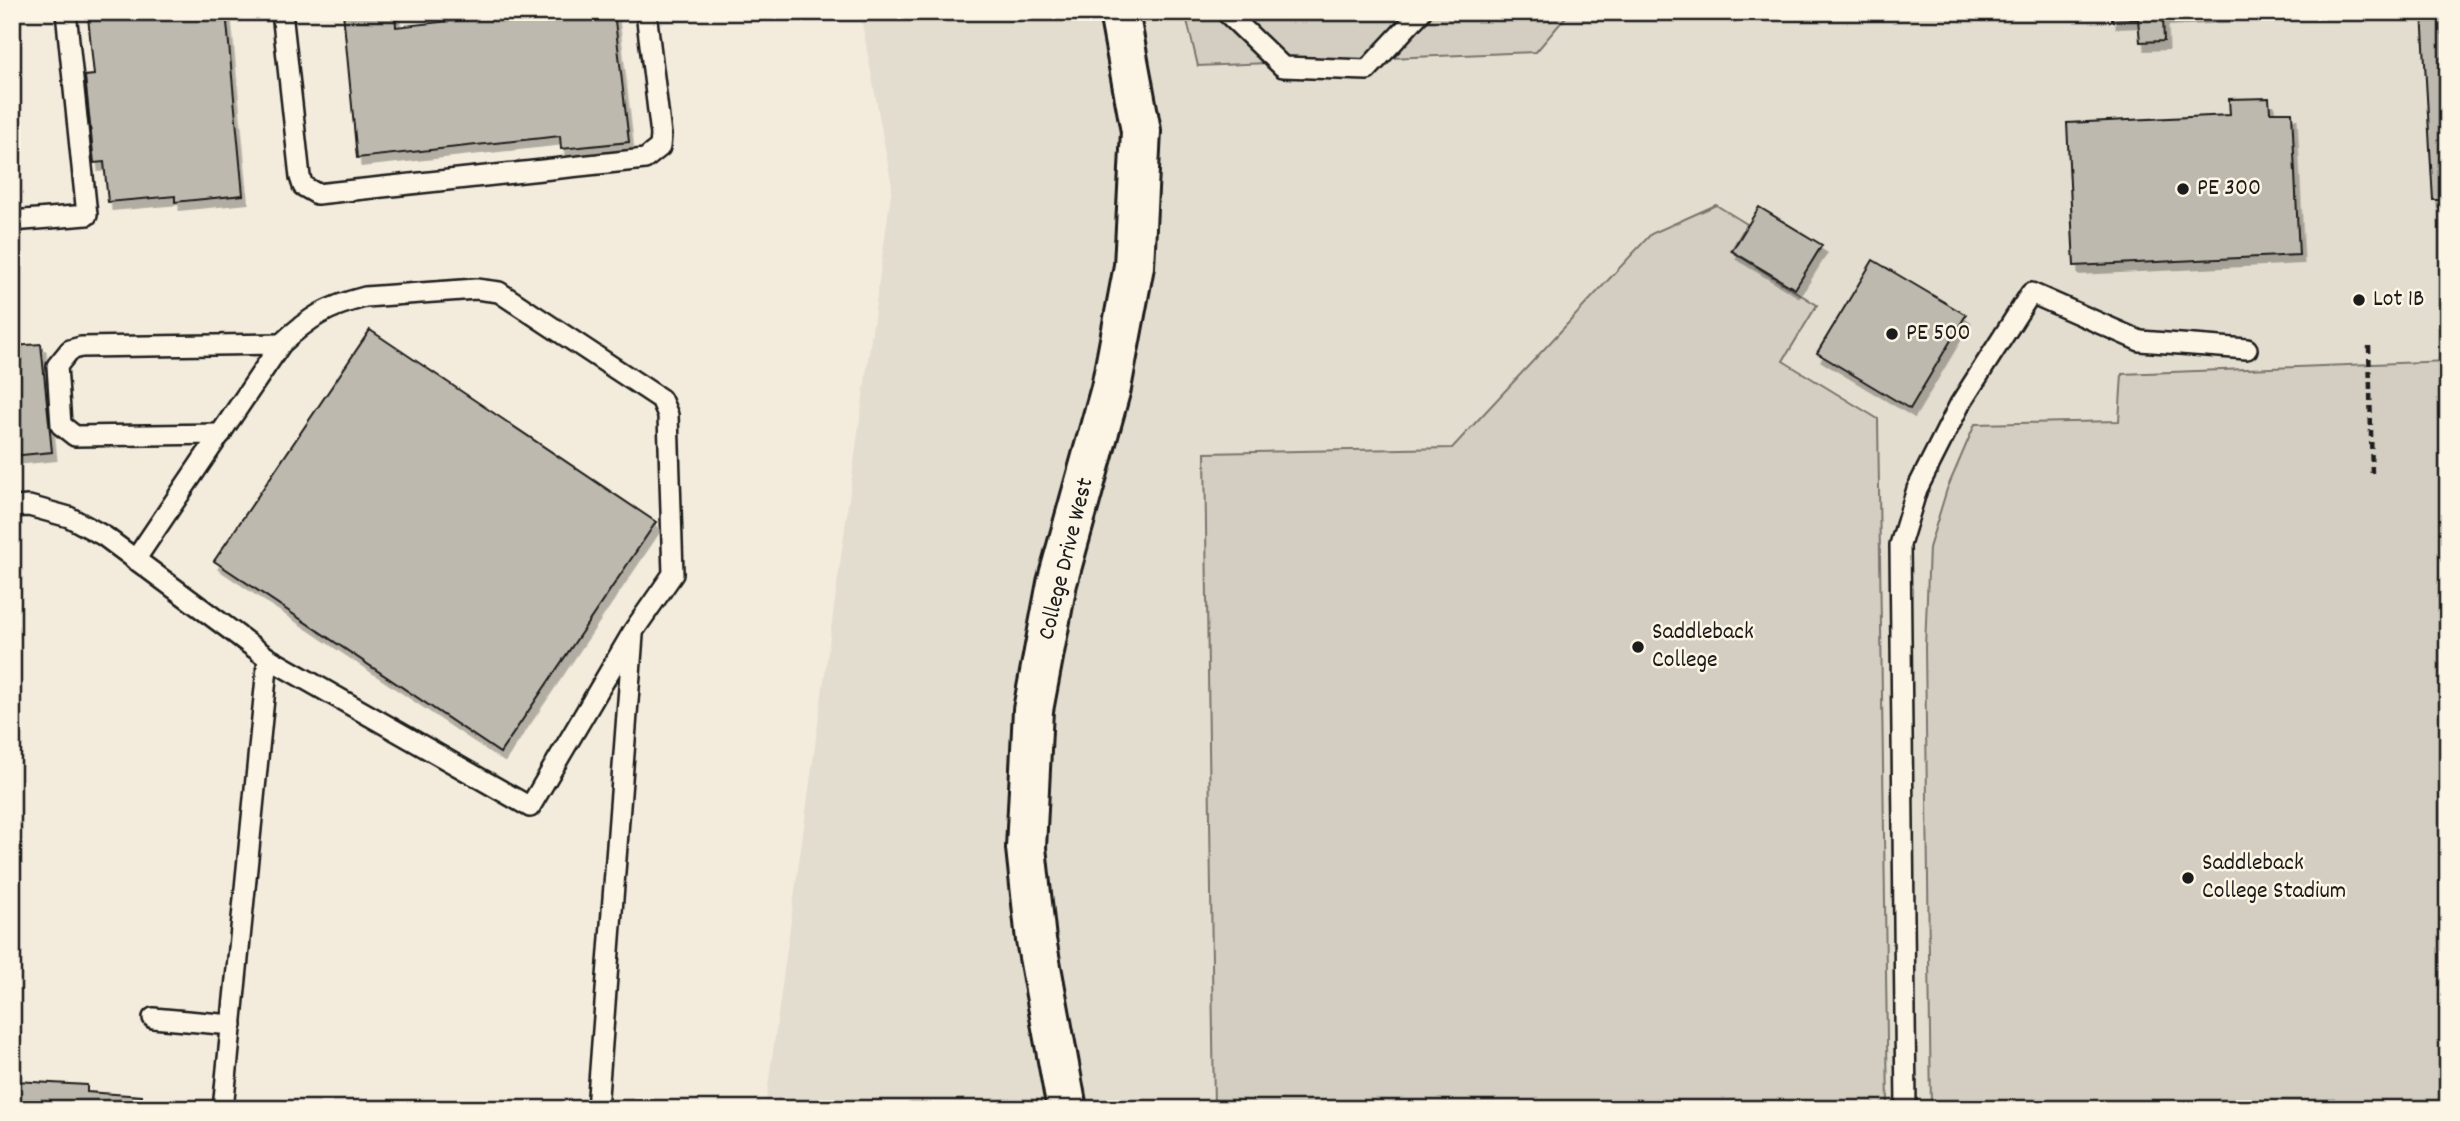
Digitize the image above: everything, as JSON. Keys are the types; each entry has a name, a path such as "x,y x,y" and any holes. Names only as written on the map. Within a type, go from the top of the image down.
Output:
{"street":[{"name":"College Drive West","path":"1067,1109 1036,940 1026,848 1033,710 1057,583 1111,388 1134,266 1141,131 1119,12"}],"lane":[{"path":"12,221 87,215 66,12"},
{"path":"282,12 300,177 303,186 317,194 645,159 660,147 661,135 646,12"},
{"path":"1226,12 1283,67 1337,71 1367,70 1421,12"},
{"path":"12,507 29,506 69,517 135,560 268,657 530,807 634,630 673,574 668,415 661,399 649,388 499,292 487,289 365,297 349,301 310,317 281,344 135,560"},
{"path":"1906,1109 1900,545 1917,489 1960,404 2031,293 2140,341 2247,349"},
{"path":"221,434 75,436 61,425 57,366 71,350 81,347 281,344"},
{"path":"597,1109 634,630"},
{"path":"223,1109 268,657"},
{"path":"153,1018 232,1025"}],"path":[{"path":"2369,346 2372,475"}],"shaded area":[{"name":"Saddleback College","path":"860,12 2448,12 2448,1109 765,1109 892,186"},
{"path":"1185,12 1570,12 1536,52 1198,66"},
{"path":"1716,205 1747,224 1731,251 1817,305 1783,361 1878,419 1888,1109 1214,1109 1205,453 1452,448 1651,234"},
{"name":"Saddleback College Stadium","path":"2448,361 2448,1109 1931,1109 1925,647 1929,548 1947,489 1975,424 2119,421 2122,374"}],"building":[{"path":"132,12 226,12 243,195 175,202 175,196 108,202 104,162 94,163 85,76 94,75 88,17"},
{"path":"343,12 395,12 396,27 532,12 614,12 629,142 561,149 560,136 357,158"},
{"path":"2112,12 2227,14 2163,17 2164,41 2140,42 2138,19 2112,20"},
{"path":"2422,12 2448,12 2448,200 2433,200"},
{"name":"PE 300","path":"2269,98 2270,112 2292,112 2299,255 2074,266 2067,123 2230,115 2229,99"},
{"path":"1759,207 1822,245 1795,289 1732,251"},
{"name":"PE 500","path":"1873,260 1966,315 1910,409 1817,353"},
{"path":"370,330 656,522 500,753 214,561"},
{"path":"41,344 52,452 12,456 12,346"},
{"path":"15,1081 87,1085 87,1092 142,1096 141,1109 12,1109"}],"place":[{"name":"PE 300","path":"2183,189"},
{"name":"Lot 1B","path":"2359,300"},
{"name":"PE 500","path":"1892,334"},
{"name":"Saddleback College","path":"1638,647"},
{"name":"Saddleback College Stadium","path":"2188,878"}]}
